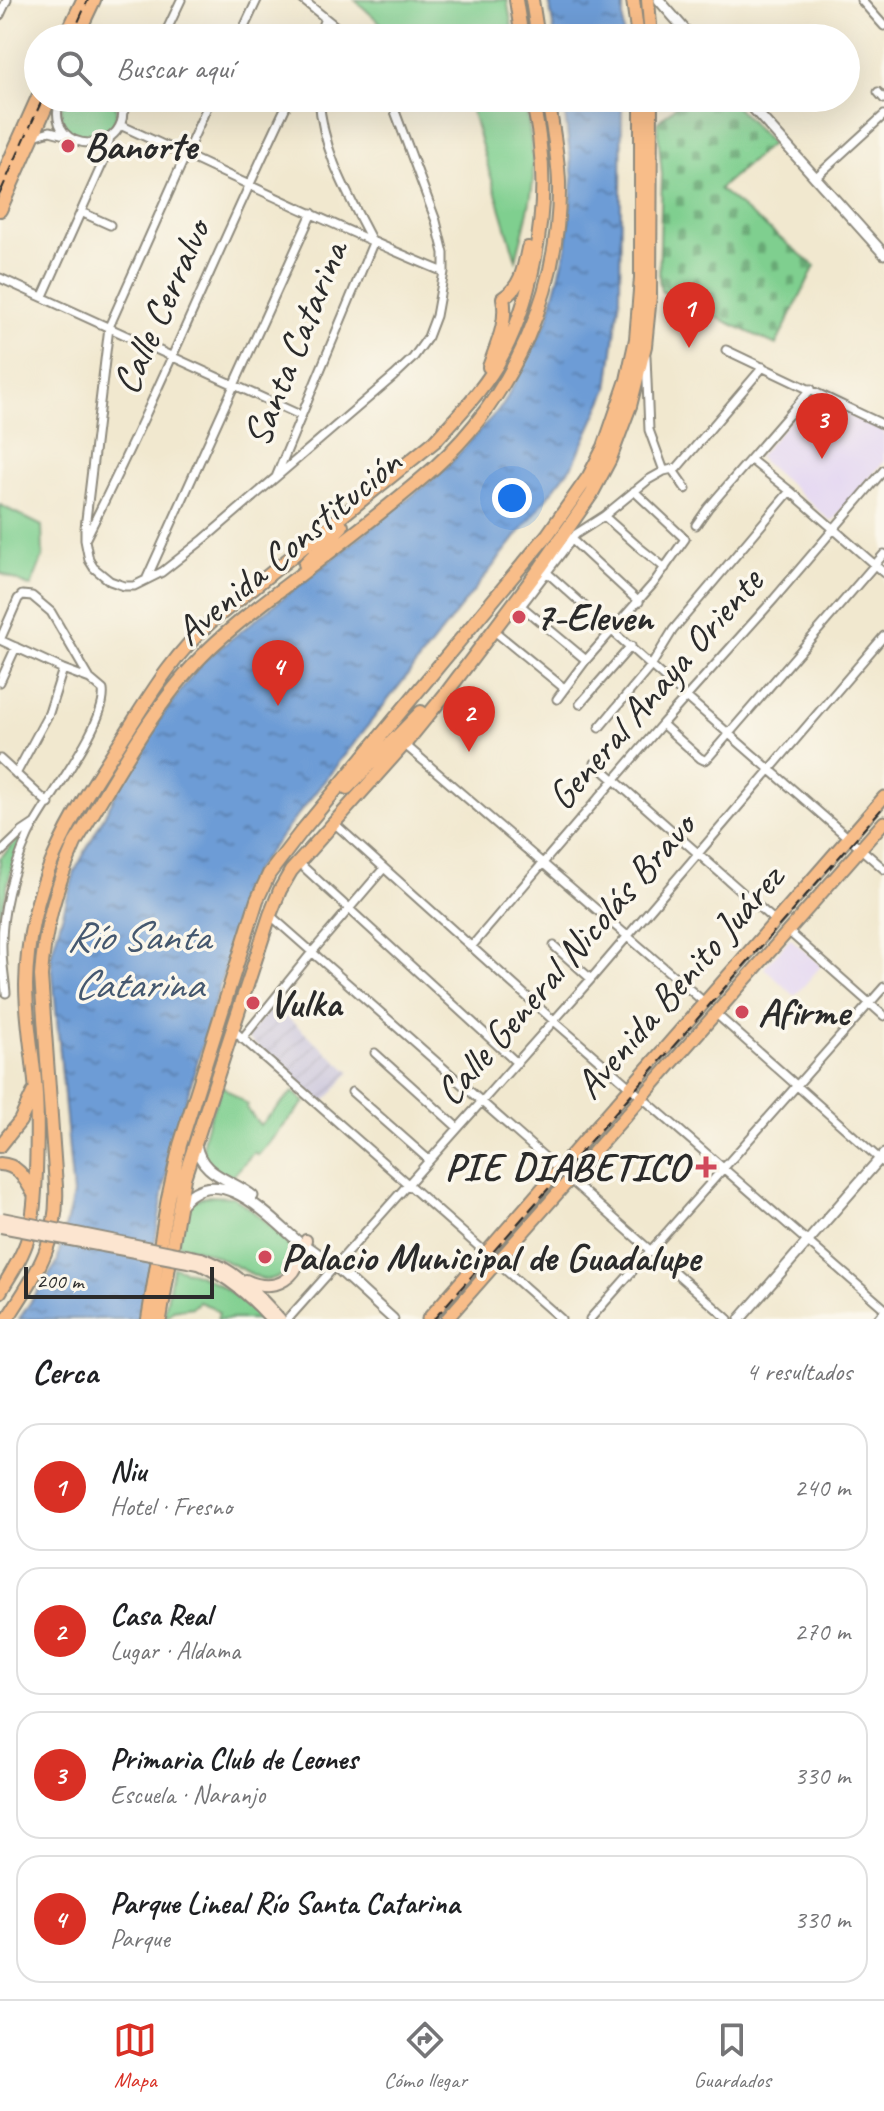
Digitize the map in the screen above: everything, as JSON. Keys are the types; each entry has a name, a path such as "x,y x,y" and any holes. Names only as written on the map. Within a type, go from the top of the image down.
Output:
{"highway":[{"path":"72,24 83,0"},
{"path":"83,24 94,0"},
{"path":"516,0 520,24"},
{"path":"532,0 536,24"},
{"path":"633,0 636,24"},
{"path":"648,0 650,24"},
{"path":"0,182 32,112"},
{"path":"0,210 44,112"},
{"name":"Avenida Constitución","path":"0,1292 28,1236 35,1195 36,1086 26,1004 27,970 37,905 59,842 156,686 188,643 435,441 485,383 505,349 526,298 540,211 541,147 535,112"},
{"name":"Avenida Constitución","path":"7,1319 42,1263 56,1220 41,976 46,929 58,885 75,843 179,682 212,646 436,466 476,423 516,361 539,309 549,273 559,198 558,161 550,112"},
{"path":"148,1319 180,1145 257,900 269,874 548,534 589,476 604,447 627,380 636,339 641,278 641,112"},
{"path":"160,1319 184,1178 238,1034 270,915 280,890 298,862 404,744 544,569 568,536 616,446 645,346 650,296 651,112"},
{"path":"485,383 503,322 503,298 520,279 540,211"},
{"path":"285,587 374,492"},
{"path":"301,832 393,742 484,644"},
{"path":"0,1146 20,1121 36,1086"},
{"path":"0,1164 10,1165 20,1172 35,1195"},
{"path":"0,1283 14,1268"}],"main road":[{"name":"Avenida Benito Juárez","path":"428,1319 884,797"},
{"name":"Avenida Benito Juárez","path":"447,1319 884,822"},
{"path":"1,1222 220,1265 241,1278 265,1286 282,1282 297,1267 305,1244"},
{"path":"200,1261 252,1298 271,1319"},
{"path":"241,1278 280,1319"}],"street":[{"path":"170,24 181,0"},
{"path":"246,24 257,0"},
{"path":"303,0 332,24"},
{"path":"659,0 680,24"},
{"path":"861,0 884,26"},
{"path":"868,8 877,0"},
{"path":"0,15 4,2"},
{"path":"323,24 325,18"},
{"path":"57,112 62,129 69,137"},
{"path":"32,137 50,131 78,142 101,143 120,125 123,112"},
{"path":"204,112 109,327 85,540 89,560 101,575 124,586 145,582 183,555 413,358 428,337 436,316 444,253 436,221 395,112"},
{"name":"Calle Cerralvo","path":"85,540 283,112"},
{"name":"Santa Catarina","path":"275,479 373,243 333,164 321,112"},
{"path":"756,112 884,254"},
{"path":"815,178 884,115"},
{"path":"120,125 373,243 444,272"},
{"path":"43,296 105,158 110,137"},
{"path":"81,212 110,225"},
{"path":"145,582 312,213"},
{"path":"0,278 300,415"},
{"path":"645,346 649,430 668,470 686,489"},
{"path":"726,350 884,425"},
{"path":"639,602 568,536 604,516 634,491 682,464 763,367"},
{"path":"696,525 811,389"},
{"path":"751,460 884,573"},
{"name":"General Anaya Oriente","path":"471,947 884,470"},
{"path":"557,699 586,660 639,602 685,539 634,491"},
{"path":"599,728 651,666 673,630 790,491"},
{"path":"87,509 92,513 100,511"},
{"path":"604,516 665,568"},
{"path":"662,724 702,759 707,759 884,554"},
{"path":"544,569 884,869"},
{"path":"6,993 1,950 10,886 36,823 95,725 103,704 103,690 90,679 0,640 22,595 32,596 51,612 90,679"},
{"path":"518,603 586,660"},
{"path":"493,630 564,688"},
{"name":"Calle General Nicolás Bravo","path":"288,1319 591,979 884,636"},
{"path":"580,704 631,646"},
{"path":"0,682 16,647"},
{"path":"16,774 49,713 63,669"},
{"path":"404,744 704,1002"},
{"path":"0,759 49,804"},
{"path":"595,763 775,921"},
{"path":"0,853 36,823"},
{"path":"334,823 554,1021 808,1241 884,1311 879,1319"},
{"path":"298,862 517,1063"},
{"path":"384,868 238,1034 561,1319"},
{"path":"270,915 728,1319"},
{"path":"788,931 884,1016"},
{"path":"554,946 591,979"},
{"path":"590,1319 884,987"},
{"path":"715,1013 882,1159 740,1319"},
{"path":"375,1053 458,1128"},
{"path":"352,1092 429,1160"},
{"path":"196,1140 199,1157 207,1168 251,1194 305,1244"},
{"path":"178,1208 200,1189 233,1191 336,1267 393,1319"}],"shaded area":[{"path":"811,396 884,431 884,461 832,522 758,457"},
{"path":"790,938 821,966 795,996 764,968"},
{"path":"273,1005 350,1072 323,1104 246,1037"}],"green space":[{"path":"355,0 507,0 511,24 382,24"},
{"path":"62,112 115,112 116,115 111,128 89,138 76,136 66,129"},
{"path":"472,112 526,112 533,180 516,260"},
{"path":"669,112 741,112 771,144 719,189 815,266 776,345 661,291 662,175 657,123"},
{"path":"0,505 42,526 43,556 31,587 0,573"},
{"path":"21,839 0,920 0,858"},
{"path":"222,1086 248,1105 246,1108 260,1125 293,1092 305,1102 258,1155 254,1152 232,1177 216,1171 207,1162 204,1151 207,1125"},
{"path":"209,1196 233,1197 292,1245 295,1258 289,1269 278,1277 264,1280 209,1253 177,1244 183,1212 192,1202"},
{"path":"173,1267 220,1286 259,1319 217,1319 219,1313 199,1302 193,1307 173,1310 164,1317"}],"water":[{"path":"549,0 623,0 623,24 553,24"},
{"name":"Río Santa Catarina","path":"565,112 622,112 620,297 608,389 574,463 253,872 169,1159 142,1319 19,1319 57,1263 73,1195 51,955 75,871 145,739 202,662 442,472 503,405 547,321 566,250 573,179"}],"railway":[{"path":"77,24 88,0"},
{"path":"0,193 37,112"},
{"path":"434,1319 884,806"}],"place":[{"name":"Banorte","path":"68,146"},
{"name":"Niu","path":"689,348"},
{"name":"Primaria Club de Leones","path":"822,459"},
{"name":"7-Eleven","path":"519,617"},
{"name":"Parque Lineal Río Santa Catarina","path":"278,706"},
{"name":"Casa Real","path":"469,752"},
{"name":"Vulka","path":"253,1003"},
{"name":"Afirme","path":"742,1012"},
{"name":"PIE DIABETICO","path":"706,1167"},
{"name":"Palacio Municipal de Guadalupe","path":"265,1257"}]}
